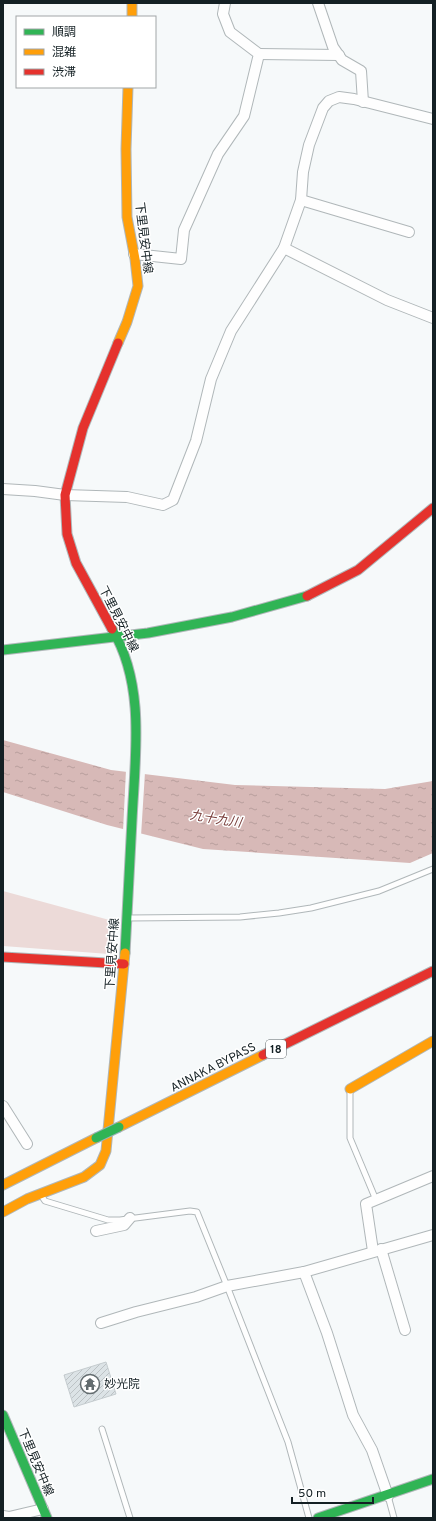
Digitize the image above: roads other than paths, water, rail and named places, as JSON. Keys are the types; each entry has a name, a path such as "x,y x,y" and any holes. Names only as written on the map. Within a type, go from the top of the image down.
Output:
{"main road":[{"path":"132,3 132,16"},
{"name":"下里見安中線","path":"3,1212 12,1206 84,1177 100,1165 106,1151 124,964 135,758 135,699 129,668 117,637 76,563 67,534 65,495 83,428 127,322 138,286 127,217 126,150 128,88"},
{"path":"3,650 117,637 232,617 310,594 358,570 433,508"},
{"path":"3,956 124,964"},
{"name":"ANNAKA BYPASS","path":"3,1185 433,971"},
{"path":"350,1089 433,1041"},
{"name":"下里見安中線","path":"3,1415 45,1514"},
{"path":"318,1518 388,1496 433,1479"}],"street":[{"path":"225,3 223,14 230,32 259,54 339,55"},
{"path":"318,3 333,47 342,60 361,71 363,102"},
{"path":"134,254 181,259 184,230 218,154 244,116 259,54"},
{"path":"3,489 65,495 127,497 163,505 173,500 196,440 211,379 231,331 284,248 301,200 302,172 307,152 323,108 329,101 339,97 433,119"},
{"path":"301,200 409,232"},
{"path":"284,248 387,300 433,318"},
{"path":"3,1106 27,1144"},
{"path":"405,1330 377,1250 366,1204 433,1176"},
{"path":"96,1230 124,1225 130,1218"},
{"path":"101,1323 136,1312 196,1297 227,1286 304,1272 433,1235"},
{"path":"304,1272 327,1333 353,1415 372,1450 388,1496"},
{"path":"3,1516 9,1517 45,1514"}],"lane":[{"path":"127,916 240,917 279,913 325,905 379,891 433,869"},
{"path":"350,1089 350,1138 376,1200"},
{"path":"40,1194 46,1201 108,1220 190,1211 197,1212 288,1442 309,1518"},
{"path":"102,1429 130,1518"},
{"path":"388,1496 394,1518"}],"water":[{"name":"九十九川","path":"3,740 111,770 235,785 385,789 433,781 433,853 410,863 203,849 107,825 3,792"}],"place":[{"name":"妙光院","path":"90,1384"}]}
